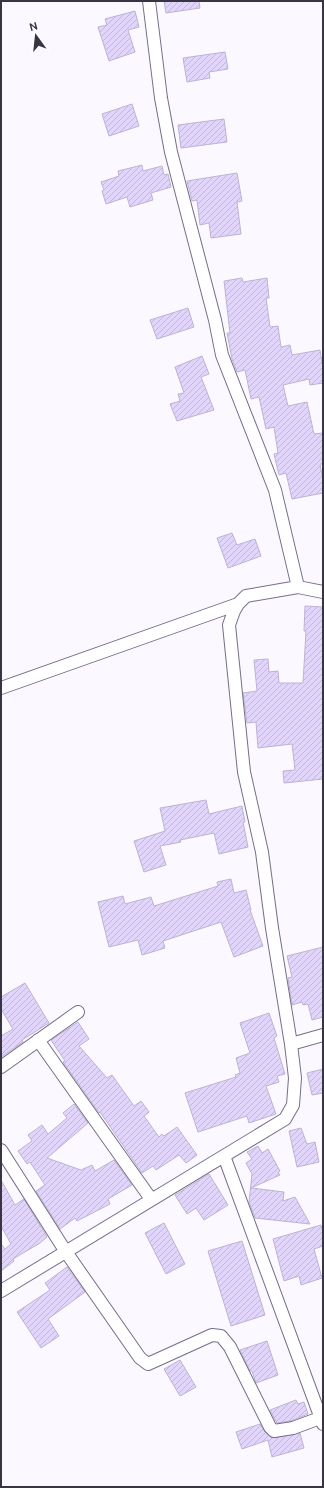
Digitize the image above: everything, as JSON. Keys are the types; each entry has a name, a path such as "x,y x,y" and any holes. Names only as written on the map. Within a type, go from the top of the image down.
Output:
{"street":[{"path":"149,1 161,98 171,152 215,320 222,355 275,490 298,587"},
{"path":"1,1291 285,1119 293,1105 295,1078 291,1044 272,928 262,852 244,772 229,625 238,604 246,596 298,587 323,592"},
{"path":"1,688 238,604"},
{"path":"1,1067 78,1012"},
{"path":"291,1044 323,1035"},
{"path":"38,1040 151,1199"},
{"path":"1,1150 66,1252 140,1358 148,1364 212,1335 221,1336 230,1346 270,1427 274,1431 322,1421 224,1156"}],"building":[{"path":"164,1 199,1 200,8 166,13"},
{"path":"135,11 139,27 128,30 135,52 109,61 98,27 107,25 105,19"},
{"path":"225,52 228,69 209,72 210,78 187,82 183,58"},
{"path":"132,104 139,126 109,136 102,114"},
{"path":"224,119 227,142 181,148 178,125"},
{"path":"142,165 143,171 162,166 164,175 168,174 171,187 151,193 153,200 130,207 127,197 106,204 101,182 119,176 118,171"},
{"path":"237,173 242,201 237,202 241,234 211,238 209,223 200,225 197,200 192,201 187,181"},
{"path":"242,278 243,282 267,278 269,298 266,298 270,327 278,326 281,347 290,345 292,355 320,350 323,369 323,383 310,385 309,379 283,385 288,406 307,402 314,434 323,433 323,464 320,464 323,480 323,493 292,499 286,473 279,475 274,454 278,453 274,427 266,429 259,397 251,399 245,370 237,372 232,359 227,333 230,333 224,281"},
{"path":"188,308 194,327 157,339 150,320"},
{"path":"202,356 209,374 201,377 214,410 177,421 170,404 180,401 178,394 184,393 175,367"},
{"path":"232,533 237,545 255,539 261,556 228,568 217,538"},
{"path":"305,606 323,607 323,779 284,783 283,771 295,770 292,744 258,748 256,722 247,723 243,693 257,691 254,660 268,659 269,672 278,671 279,683 303,683 306,631 304,631"},
{"path":"206,800 209,814 242,806 245,822 243,822 248,847 219,854 214,833 180,840 181,842 160,846 166,865 144,872 134,841 165,831 160,808"},
{"path":"231,879 234,893 246,890 250,910 263,946 234,957 221,922 163,941 165,948 142,955 138,940 109,947 98,902 123,896 125,904 151,897 154,906 218,886 217,882"},
{"path":"323,947 323,1017 312,1020 308,1004 303,1005 302,1002 292,1005 288,978 292,977 287,956"},
{"path":"25,983 49,1023 22,1040 23,1042 1,1057 1,1036 13,1029 1,1009 1,997"},
{"path":"269,1013 277,1036 274,1038 285,1074 277,1076 279,1082 266,1086 276,1114 249,1123 247,1116 198,1132 185,1093 236,1077 235,1075 240,1073 236,1058 250,1053 240,1023"},
{"path":"78,1022 89,1039 79,1046 107,1078 112,1075 134,1106 141,1101 149,1112 144,1116 159,1137 162,1134 164,1136 177,1127 197,1155 186,1163 179,1155 156,1170 153,1166 142,1173 63,1062 65,1061 51,1040"},
{"path":"323,1069 323,1093 312,1095 307,1073"},
{"path":"74,1104 88,1123 47,1158 81,1170 92,1165 95,1171 114,1160 132,1185 108,1199 110,1204 77,1221 75,1218 60,1229 36,1191 45,1185 30,1162 27,1164 18,1151 32,1141 28,1135 42,1125 48,1134 67,1118 63,1113"},
{"path":"301,1128 307,1144 315,1142 319,1162 297,1167 289,1131"},
{"path":"258,1146 262,1153 268,1149 280,1171 278,1172 280,1175 251,1188 284,1192 283,1201 295,1197 310,1224 255,1218 249,1202 252,1174 246,1163 252,1159 247,1152"},
{"path":"209,1174 228,1205 204,1220 196,1208 187,1214 175,1195"},
{"path":"1,1180 15,1205 24,1199 47,1237 40,1243 13,1259 14,1261 1,1271 1,1244 5,1249 11,1244 1,1226"},
{"path":"164,1223 185,1264 166,1274 145,1233"},
{"path":"321,1225 323,1233 323,1246 314,1249 322,1278 301,1285 299,1276 284,1281 273,1239"},
{"path":"242,1241 265,1315 231,1326 208,1251"},
{"path":"67,1267 85,1292 48,1319 59,1336 41,1348 17,1312 50,1290 45,1283"},
{"path":"267,1341 278,1375 256,1383 252,1371 250,1371 240,1350"},
{"path":"180,1360 196,1387 180,1396 164,1369"},
{"path":"296,1400 298,1404 304,1402 308,1414 291,1421 277,1423 270,1410"},
{"path":"260,1424 265,1432 272,1438 300,1433 304,1448 272,1457 268,1440 242,1449 236,1432"}]}
